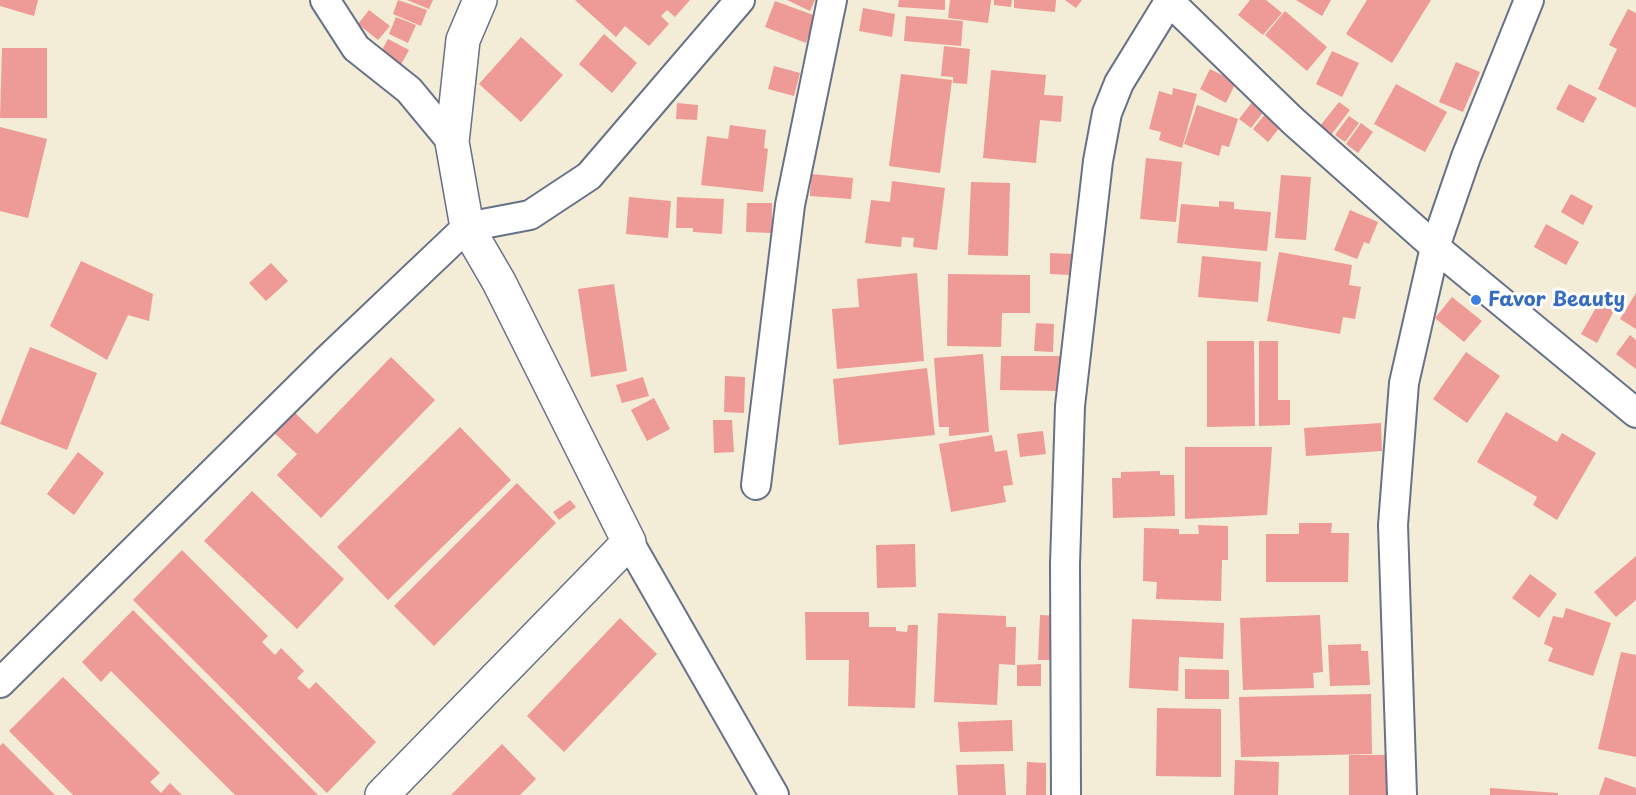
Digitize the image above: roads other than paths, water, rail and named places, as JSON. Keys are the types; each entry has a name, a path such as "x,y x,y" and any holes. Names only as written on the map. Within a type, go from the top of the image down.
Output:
{"street":[{"path":"325,0 356,48 409,90 452,142"},
{"path":"480,0 464,40 452,142 467,227 499,282 629,542 774,795"},
{"path":"0,683 327,360 467,227 530,215 589,176 740,0"},
{"path":"756,485 790,204 832,0"},
{"path":"1066,795 1065,564 1070,406 1098,160 1107,113 1119,83 1169,0 1293,121 1435,247 1636,413"},
{"path":"1402,795 1393,525 1404,383 1435,247 1466,157 1528,0"},
{"path":"382,795 629,542"}],"place":[{"name":"Favor Beauty","path":"1476,300"}]}
